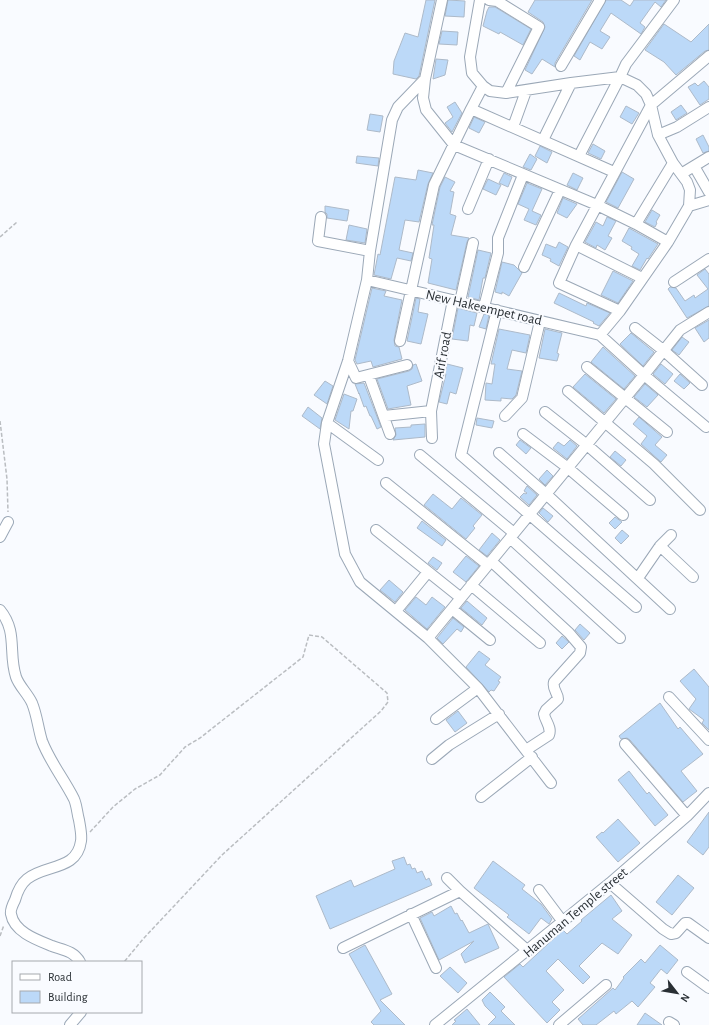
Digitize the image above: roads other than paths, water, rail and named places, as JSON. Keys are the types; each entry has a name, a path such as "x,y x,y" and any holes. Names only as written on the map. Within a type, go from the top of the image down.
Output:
{"street":[{"path":"442,0 425,79 423,98 426,110 454,145 597,204 668,242"},
{"path":"480,0 470,57 472,73 483,86 490,91 508,88 526,91 621,76 637,85 646,94 657,100"},
{"path":"494,0 539,27 508,88"},
{"path":"561,66 600,0"},
{"path":"579,156 626,64 674,0"},
{"path":"620,311 560,283 576,245 597,204 614,172 657,100 709,56"},
{"path":"425,79 398,107 392,120 370,251 367,280 348,360 327,423 324,444 345,554 360,582 428,638 478,688 551,783"},
{"path":"543,140 571,83"},
{"path":"400,340 434,185 483,86"},
{"path":"513,127 526,91"},
{"path":"657,100 661,134 673,163 688,170 702,201"},
{"path":"661,134 676,127 709,107"},
{"path":"471,108 614,172"},
{"path":"688,170 709,157"},
{"path":"468,209 489,159"},
{"path":"636,224 673,163"},
{"path":"688,170 687,182 690,190 702,201"},
{"path":"484,308 498,254 498,238 524,175"},
{"path":"524,267 560,190"},
{"path":"702,201 668,242 642,278 620,311 604,339 706,427"},
{"path":"321,217 318,241 370,251"},
{"name":"Arif road","path":"432,438 431,411 457,301 473,244"},
{"path":"576,245 642,278"},
{"path":"674,282 709,259"},
{"name":"New Hakeempet road","path":"367,280 497,310 604,339"},
{"path":"497,310 461,456 636,607"},
{"path":"428,638 680,330 709,312"},
{"path":"504,416 522,398 540,321"},
{"path":"635,328 663,350 702,385"},
{"path":"348,360 356,378 370,376 407,365"},
{"path":"587,367 667,432"},
{"path":"370,376 390,434"},
{"path":"568,391 654,464 700,510"},
{"path":"384,416 431,411"},
{"path":"545,412 587,445 650,500"},
{"path":"327,423 378,460"},
{"path":"523,434 568,468 623,515"},
{"path":"499,453 546,494 670,609"},
{"path":"420,455 512,536 620,638"},
{"path":"386,483 489,563 569,633 581,647 580,652 554,682 553,687 558,699 546,710 544,714 550,727 550,732 481,796"},
{"path":"0,537 8,522"},
{"path":"376,530 461,598"},
{"path":"638,578 660,546 671,534"},
{"path":"660,546 694,577"},
{"path":"396,611 428,572"},
{"path":"471,585 540,643"},
{"path":"452,609 490,640"},
{"path":"0,610 10,626 12,656 16,678 27,693 32,704 42,741 49,759 75,801 80,824 81,841 77,853 66,863 38,872 26,880 17,894 11,912 13,922 16,927 32,937 68,951 79,961"},
{"path":"436,719 478,688"},
{"path":"669,697 709,740"},
{"path":"432,759 449,745 499,714"},
{"path":"625,744 687,816"},
{"name":"Hanuman Temple street","path":"435,1025 610,883 687,816 709,792"},
{"path":"447,878 528,951"},
{"path":"610,883 671,934 676,933 685,923 688,923 709,938"},
{"path":"539,890 563,922"},
{"path":"343,948 460,891"},
{"path":"411,914 436,968"},
{"path":"687,972 709,988"},
{"path":"559,1025 606,985"},
{"path":"70,1025 80,1013"}]}
